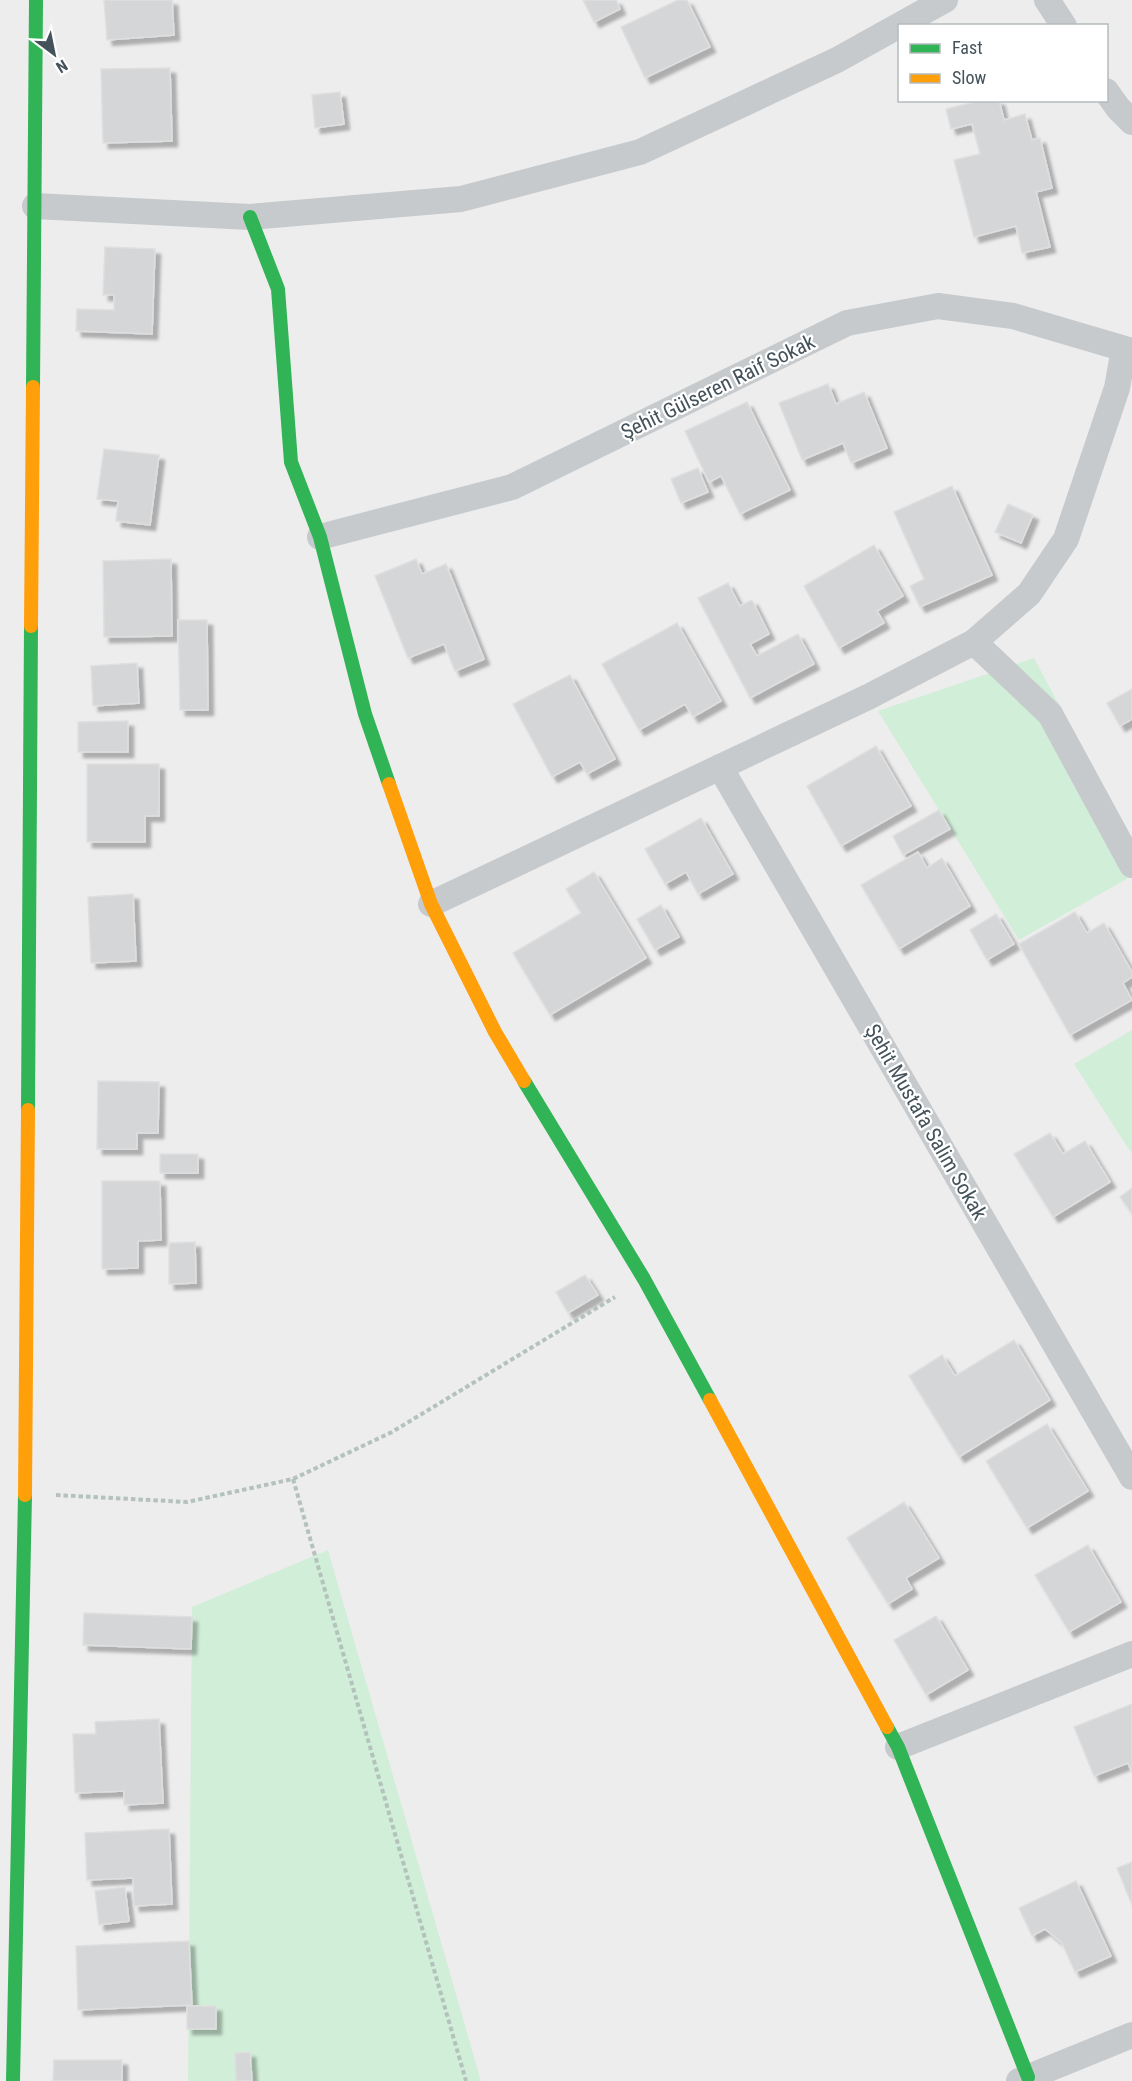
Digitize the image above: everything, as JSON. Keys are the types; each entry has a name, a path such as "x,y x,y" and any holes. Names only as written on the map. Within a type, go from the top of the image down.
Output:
{"street":[{"path":"13,2081 25,1493 36,0"},
{"path":"902,24 945,0"},
{"path":"1047,0 1063,24"},
{"path":"35,206 250,217 461,199 640,152 837,60 898,26"},
{"path":"1108,92 1118,108 1132,122"},
{"path":"250,217 278,289 291,462 320,537 365,714 430,904 495,1032 644,1279 898,1747 1023,2079 1132,2035"},
{"name":"Şehit Gülseren Raif Sokak","path":"320,537 512,487 847,323 938,306 1013,316 1128,350"},
{"path":"430,904 720,767 974,642 1029,594 1066,539 1118,388 1128,350"},
{"path":"974,642 1050,714 1132,866"},
{"name":"Şehit Mustafa Salim Sokak","path":"720,767 1132,1477"},
{"path":"898,1747 1132,1654"}],"path":[{"path":"25,1493 187,1502 293,1479 392,1432 644,1279"},
{"path":"293,1479 466,2081"}],"green space":[{"path":"1034,658 1132,842 1132,876 1019,940 878,711"},
{"path":"1132,1030 1132,1154 1074,1064"},
{"path":"328,1550 481,2081 188,2081 192,1607"}],"building":[{"path":"104,0 172,0 174,35 107,40"},
{"path":"583,0 616,0 620,9 594,22"},
{"path":"678,0 687,0 710,47 645,78 621,27"},
{"path":"170,68 172,141 103,143 101,69"},
{"path":"340,92 344,124 315,128 312,95"},
{"path":"974,102 1000,102 1004,120 1025,114 1032,140 1040,138 1052,188 1036,192 1050,247 1022,253 1016,226 974,237 954,160 980,154 972,124 951,129 946,109"},
{"path":"105,247 155,249 152,334 76,331 77,309 114,310 114,295 103,295"},
{"path":"828,384 836,404 864,392 887,448 851,463 843,443 802,460 779,403"},
{"path":"747,402 790,490 740,514 721,476 709,482 685,431"},
{"path":"104,449 159,455 150,525 116,521 118,501 97,499"},
{"path":"698,468 708,492 681,503 671,479"},
{"path":"952,486 992,575 920,607 910,586 924,579 894,512"},
{"path":"1008,504 1033,515 1021,543 995,532"},
{"path":"874,545 903,596 877,611 884,623 839,648 804,586"},
{"path":"171,559 172,636 104,637 103,561"},
{"path":"416,559 422,574 446,564 484,659 455,671 444,644 408,658 375,576"},
{"path":"728,583 740,606 752,600 769,634 750,644 757,656 798,634 814,664 750,698 698,598"},
{"path":"178,620 207,620 208,710 180,710"},
{"path":"677,623 721,701 693,717 685,704 639,730 602,664"},
{"path":"137,663 139,703 93,706 91,666"},
{"path":"570,675 615,759 587,774 580,762 552,777 513,704"},
{"path":"1132,689 1132,719 1120,726 1107,703"},
{"path":"128,721 128,752 78,752 78,722"},
{"path":"876,746 911,806 841,846 807,786"},
{"path":"87,764 159,764 159,816 145,816 145,842 87,842"},
{"path":"939,810 950,829 903,855 893,836"},
{"path":"701,818 733,874 698,894 686,872 665,884 645,849"},
{"path":"918,852 927,868 942,858 970,906 899,949 861,885"},
{"path":"594,872 646,958 550,1015 513,953 581,913 566,889"},
{"path":"133,894 136,961 91,963 88,897"},
{"path":"661,905 679,937 655,950 637,919"},
{"path":"1075,912 1087,933 1104,923 1132,972 1132,977 1123,983 1132,1000 1070,1035 1019,944"},
{"path":"996,914 1014,944 987,960 970,930"},
{"path":"98,1081 159,1082 158,1133 137,1133 137,1149 97,1149"},
{"path":"1050,1133 1063,1154 1085,1141 1110,1182 1053,1217 1014,1154"},
{"path":"160,1154 198,1154 198,1173 160,1173"},
{"path":"102,1181 160,1181 161,1240 138,1241 138,1268 102,1269"},
{"path":"1132,1188 1132,1214 1120,1197"},
{"path":"195,1242 196,1283 169,1284 169,1243"},
{"path":"585,1275 598,1295 568,1313 556,1292"},
{"path":"1014,1340 1050,1400 959,1457 909,1376 942,1355 955,1376"},
{"path":"1047,1424 1088,1491 1027,1528 986,1461"},
{"path":"904,1502 939,1558 906,1578 912,1589 888,1604 847,1538"},
{"path":"1088,1545 1121,1602 1069,1632 1035,1575"},
{"path":"84,1613 192,1617 191,1649 83,1645"},
{"path":"936,1616 968,1670 926,1695 894,1640"},
{"path":"1132,1704 1132,1773 1128,1763 1094,1776 1074,1727"},
{"path":"159,1719 163,1803 124,1805 124,1791 75,1793 73,1734 96,1734 95,1722"},
{"path":"169,1829 172,1904 134,1906 133,1878 87,1880 85,1833"},
{"path":"1132,1862 1132,1905 1117,1868"},
{"path":"1076,1881 1111,1956 1075,1972 1062,1943 1045,1929 1032,1936 1019,1908"},
{"path":"125,1887 129,1921 99,1925 95,1891"},
{"path":"189,1941 192,2005 78,2010 76,1946"},
{"path":"187,2006 216,2006 216,2029 187,2029"},
{"path":"250,2052 252,2081 236,2081 235,2053"},
{"path":"54,2060 122,2060 122,2081 53,2081"}],"traffic: fast":[{"path":"33,387 36,0"},
{"path":"250,217 278,289 291,462 320,537 365,714 389,784"},
{"path":"28,1110 31,626"},
{"path":"524,1081 644,1279 710,1400"},
{"path":"13,2081 25,1495"},
{"path":"887,1727 898,1747 1028,2077"}],"traffic: slow":[{"path":"31,626 33,387"},
{"path":"389,784 431,904 495,1032 524,1081"},
{"path":"25,1495 28,1110"},
{"path":"710,1400 887,1727"}]}
